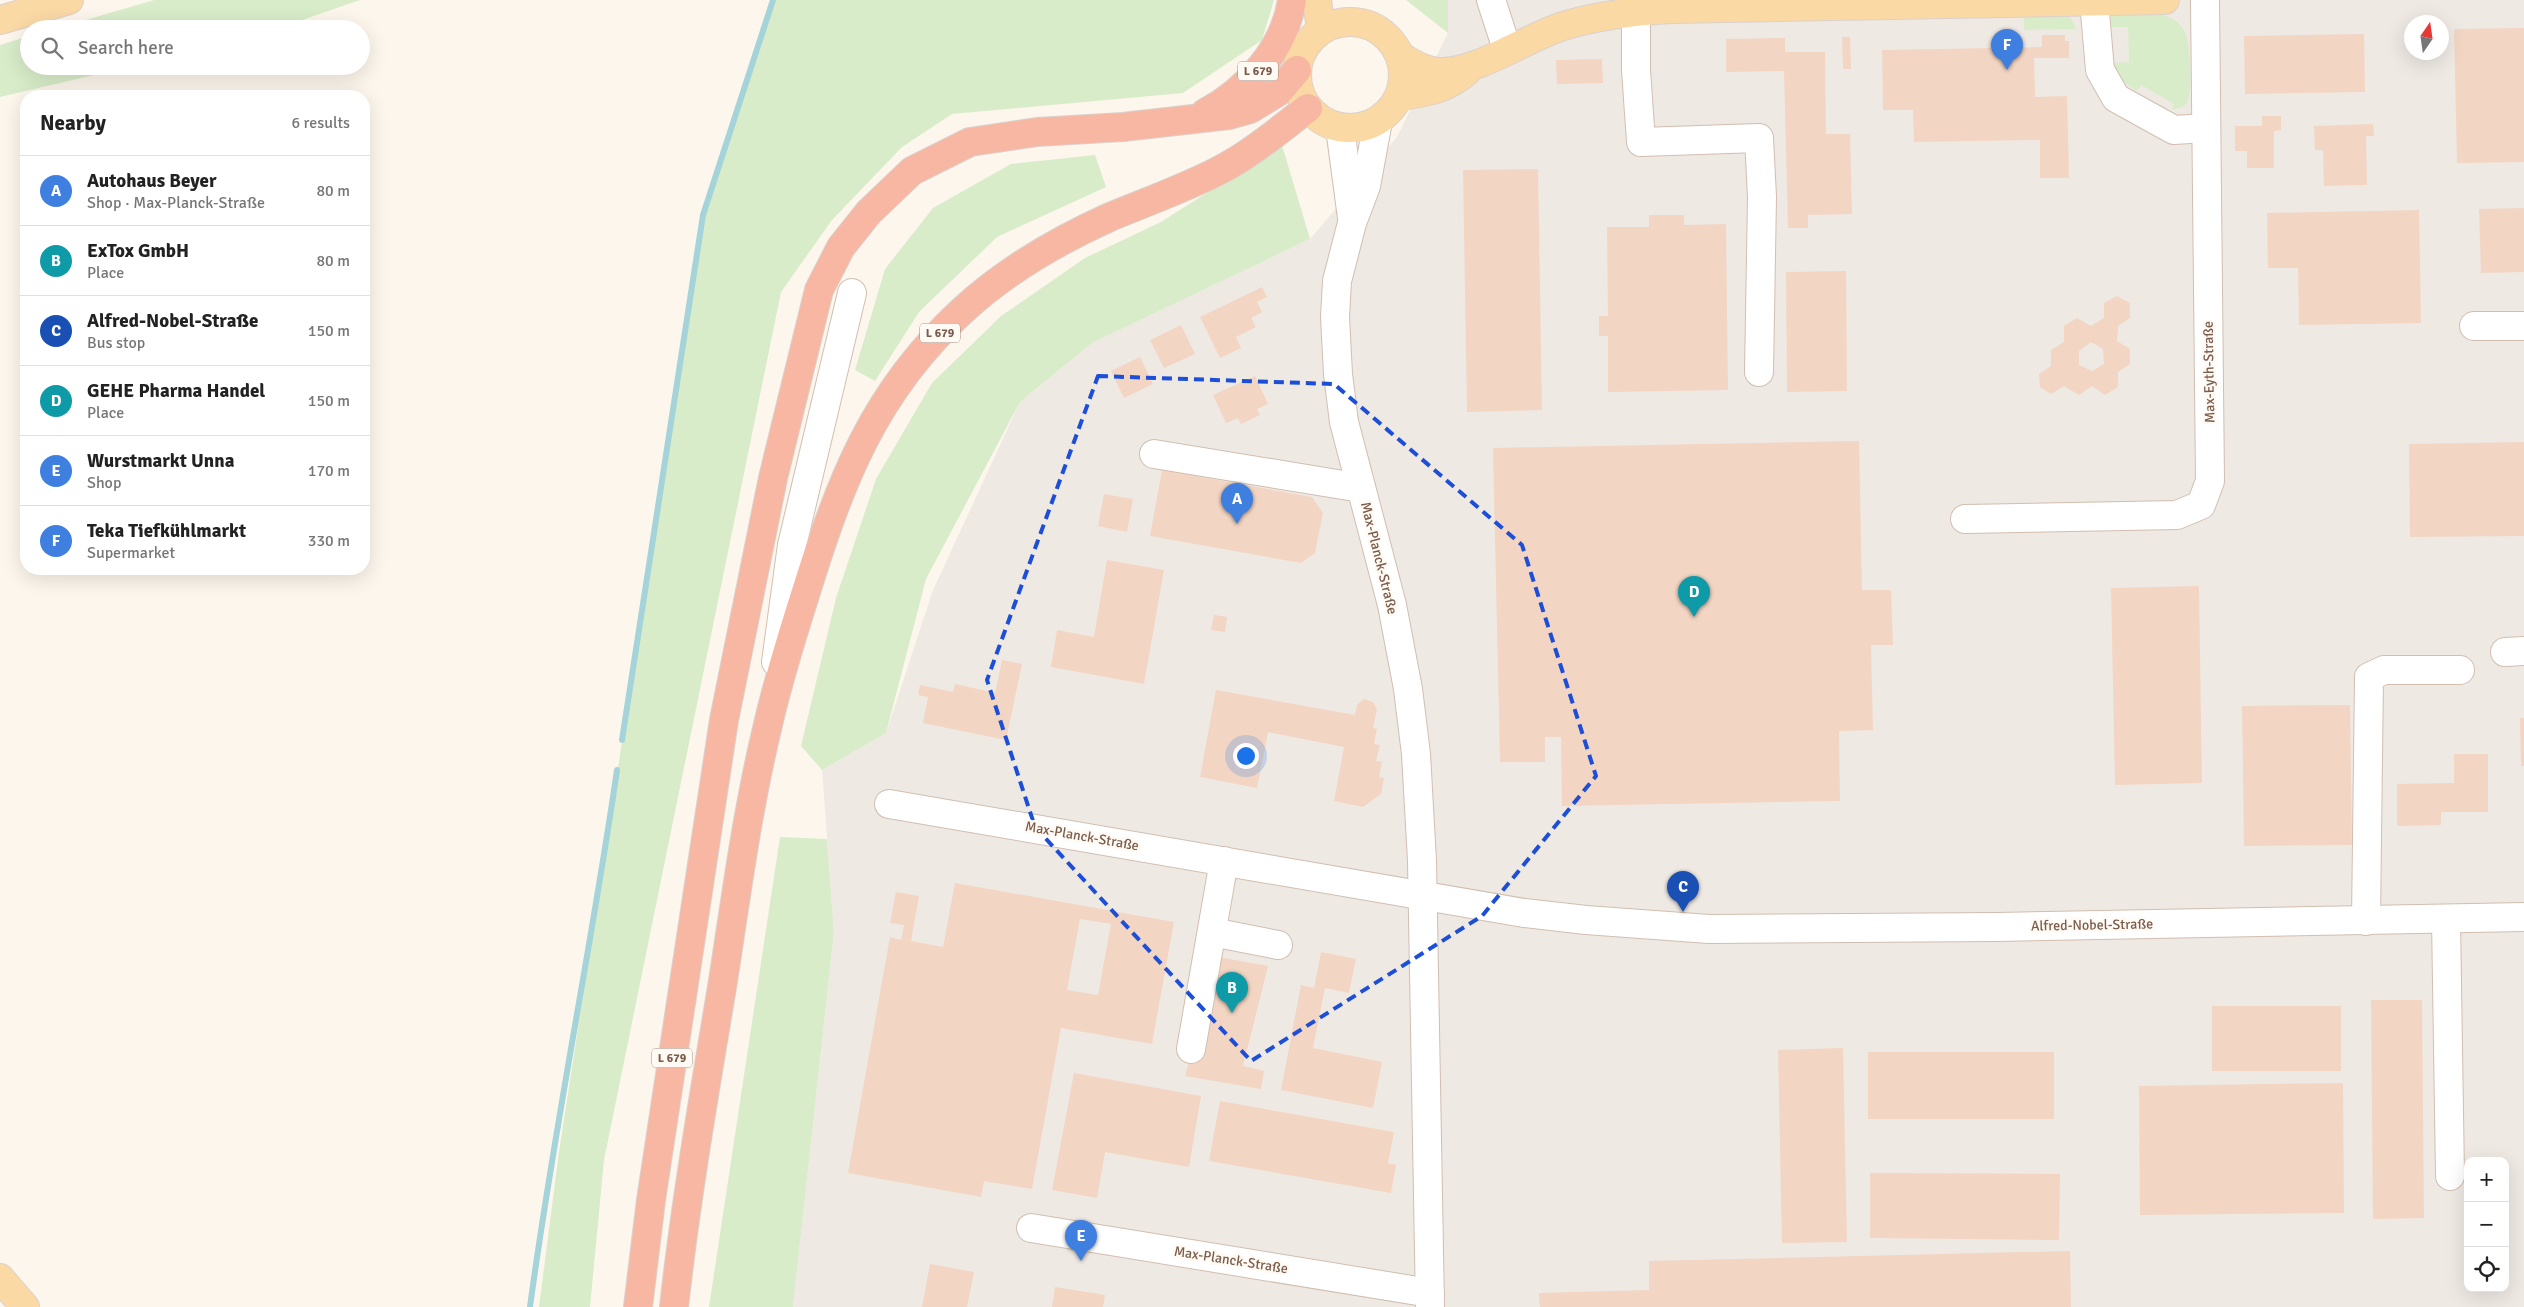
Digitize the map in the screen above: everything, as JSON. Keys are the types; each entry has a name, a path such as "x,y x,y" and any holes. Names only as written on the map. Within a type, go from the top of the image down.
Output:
{"highway":[{"name":"L 679","path":"1195,119 1223,104 1261,67 1278,42 1291,10 1292,0"},
{"name":"L 679","path":"638,1307 651,1200 724,720 776,469 819,290 841,247 869,212 912,171 970,142 1037,132 1123,127 1229,115 1250,109 1278,92 1297,70"},
{"name":"L 679","path":"674,1307 682,1236 748,818 768,725 804,598 844,479 870,426 895,385 931,342 964,309 1027,261 1058,242 1107,219 1219,171 1264,142 1308,108"}],"main road":[{"path":"0,20 69,0"},
{"path":"1317,0 1322,30"},
{"path":"1400,56 1427,70 1442,72 1474,65 1507,49 1564,26 1624,8 1696,4 2165,0"},
{"path":"1352,11 1391,40 1400,56 1404,76 1400,96 1391,110 1378,121 1359,128 1340,128 1317,118 1308,108 1301,97 1297,70 1304,47 1322,30 1339,23 1352,11"},
{"path":"1400,96 1438,90 1458,79 1474,65"},
{"path":"0,1278 25,1307"}],"street":[{"path":"1491,0 1507,49"},
{"name":"Max-Eyth-Straße","path":"1965,519 2177,515 2201,505 2210,481 2205,0"},
{"path":"2094,1 2100,70 2116,98 2174,130 2206,128"},
{"path":"1624,8 1636,70 1641,142 1759,138 1762,197 1759,372"},
{"name":"Max-Planck-Straße","path":"1031,1228 1430,1300 1422,896 1416,754 1408,689 1392,605 1344,422 1338,374 1335,317 1338,281 1352,223 1366,186 1378,121"},
{"name":"Max-Planck-Straße","path":"1340,128 1352,223"},
{"path":"768,725 792,545 852,293"},
{"path":"2474,326 2524,326"},
{"path":"1154,454 1361,488"},
{"path":"2366,921 2369,677 2384,670 2460,670"},
{"name":"Max-Planck-Straße","path":"889,804 1422,896"},
{"path":"1191,1049 1224,861"},
{"name":"Alfred-Nobel-Straße","path":"1422,896 1577,919 1709,929 2366,921 2524,917"},
{"path":"2446,919 2450,1176"},
{"path":"1212,932 1278,945"}],"highlighted area":[{"path":"1098,376 1334,384 1522,545 1596,776 1482,916 1251,1061 1035,827 987,680"}],"shaded area":[{"path":"1448,0 2524,0 2524,1307 793,1307 834,932 822,770 886,733 933,590 1020,402 1092,343 1310,239 1397,137 1448,33"}],"green space":[{"path":"154,0 360,0 302,20 86,20"},
{"path":"773,0 1274,0 1262,40 1183,93 952,114 902,147 832,220 781,292 604,1160 590,1307 539,1307 559,1152 703,215"},
{"path":"1406,0 1448,0 1448,33"},
{"path":"2161,14 2181,26 2185,32 2188,46 2191,80 2188,99 2183,106 2172,109 2174,104 2141,85 2137,91 2125,82 2119,76 2113,63 2129,62 2128,27 2111,27 2111,15"},
{"path":"2024,16 2069,16 2077,29 2024,30"},
{"path":"20,39 20,75 94,75 30,90 20,90 20,92 0,97 0,45"},
{"path":"1282,145 1310,239 1092,343 1020,402 926,579 886,733 822,770 801,746 836,598 876,479 932,383 1001,316 1085,258 1161,222"},
{"path":"1095,155 1106,187 997,237 919,312 875,381 855,370 885,269 933,208 1011,164"},
{"path":"780,837 827,839 834,932 793,1307 709,1307"}],"building":[{"path":"2524,28 2524,162 2457,163 2454,29"},
{"path":"2364,34 2365,92 2245,94 2244,36"},
{"path":"2042,35 2065,35 2065,41 2069,41 2069,58 2034,58 2035,97 2067,96 2069,178 2040,178 2040,140 1914,142 1913,110 1883,110 1882,50 2042,47"},
{"path":"1842,37 1850,37 1851,69 1843,69"},
{"path":"1785,38 1785,52 1825,52 1826,134 1850,134 1852,214 1808,215 1808,228 1788,228 1784,71 1726,72 1726,39"},
{"path":"1602,59 1603,83 1557,84 1556,60"},
{"path":"2262,116 2281,116 2281,130 2274,131 2274,168 2247,168 2247,151 2235,151 2235,126 2262,126"},
{"path":"2373,124 2374,136 2366,136 2367,185 2324,186 2323,150 2315,150 2314,126"},
{"path":"1538,169 1542,410 1467,412 1463,170"},
{"path":"2524,208 2524,272 2481,273 2479,209"},
{"path":"2419,210 2421,323 2299,325 2298,268 2268,268 2267,213"},
{"path":"1649,215 1684,215 1684,225 1726,224 1728,390 1608,392 1608,336 1599,336 1599,316 1608,316 1607,227 1649,227"},
{"path":"1846,271 1847,391 1787,392 1786,272"},
{"path":"1262,287 1267,297 1257,302 1262,312 1251,318 1256,327 1236,337 1241,348 1220,358 1200,317"},
{"path":"2117,296 2130,303 2130,318 2118,326 2117,341 2130,349 2130,364 2118,372 2118,387 2105,395 2092,386 2079,395 2064,386 2051,394 2040,387 2039,374 2051,366 2051,350 2064,342 2064,326 2077,318 2091,326 2104,318 2104,303","holes":["2091,342 2103,349 2104,364 2092,371 2079,365 2079,351"]},
{"path":"1181,325 1195,354 1164,368 1150,340"},
{"path":"1140,357 1153,384 1124,398 1111,371"},
{"path":"1255,376 1268,404 1257,409 1260,415 1241,424 1238,418 1226,423 1213,395"},
{"path":"1859,441 1862,590 1891,590 1893,645 1871,645 1873,730 1839,731 1840,801 1562,806 1561,737 1545,737 1545,762 1500,762 1493,448"},
{"path":"2524,442 2524,536 2410,537 2409,444"},
{"path":"1162,470 1312,497 1323,513 1315,553 1301,563 1150,536"},
{"path":"1104,494 1133,499 1127,532 1098,526"},
{"path":"1107,560 1164,570 1144,684 1051,667 1057,630 1094,637"},
{"path":"2199,586 2202,783 2115,785 2111,588"},
{"path":"1214,615 1227,617 1225,632 1211,630"},
{"path":"1002,660 1022,664 1006,740 923,723 928,697 918,695 920,685 953,692 955,684 995,693"},
{"path":"1216,690 1355,715 1357,705 1364,699 1373,702 1377,709 1373,728 1377,729 1374,744 1380,745 1376,761 1382,762 1379,777 1384,778 1381,794 1363,807 1334,801 1344,747 1268,732 1257,788 1200,777"},
{"path":"2350,705 2352,845 2244,846 2242,706"},
{"path":"2520,718 2524,718 2524,766 2521,766"},
{"path":"2454,754 2488,754 2488,812 2441,812 2441,825 2397,826 2397,784 2454,783"},
{"path":"955,883 1174,922 1152,1044 1061,1028 1032,1189 984,1181 981,1197 848,1173 890,937 901,940 904,925 890,923 896,892 919,896 911,941 943,947","holes":["1080,919 1111,924 1098,995 1067,990"]},
{"path":"1321,952 1356,959 1349,993 1325,988 1313,1048 1382,1062 1373,1108 1281,1090 1301,985 1314,988"},
{"path":"1218,957 1268,966 1243,1066 1264,1071 1261,1089 1185,1076"},
{"path":"2371,1000 2422,1000 2424,1218 2373,1219"},
{"path":"2212,1006 2341,1006 2341,1071 2212,1071"},
{"path":"1843,1048 1847,1242 1782,1243 1778,1050"},
{"path":"1868,1052 2054,1052 2054,1119 1868,1119"},
{"path":"1074,1073 1201,1096 1189,1167 1105,1152 1097,1198 1052,1190"},
{"path":"2343,1083 2344,1213 2140,1215 2139,1086"},
{"path":"1220,1101 1394,1132 1388,1163 1396,1165 1391,1193 1209,1161"},
{"path":"1870,1173 2060,1174 2059,1240 1870,1238"},
{"path":"2070,1251 2071,1307 1540,1307 1539,1293 1649,1290 1649,1261"},
{"path":"930,1264 974,1272 967,1307 922,1307"},
{"path":"1055,1287 1105,1295 1103,1307 1052,1307"}],"waterway":[{"path":"622,740 703,215 773,0"},
{"path":"530,1307 550,1172 617,770"}],"place":[{"name":"Teka Tiefkühlmarkt","path":"2007,70"},
{"name":"Autohaus Beyer","path":"1237,524"},
{"name":"GEHE Pharma Handel","path":"1694,617"},
{"name":"Alfred-Nobel-Straße","path":"1683,912"},
{"name":"ExTox GmbH","path":"1232,1013"},
{"name":"Wurstmarkt Unna","path":"1081,1261"}]}
